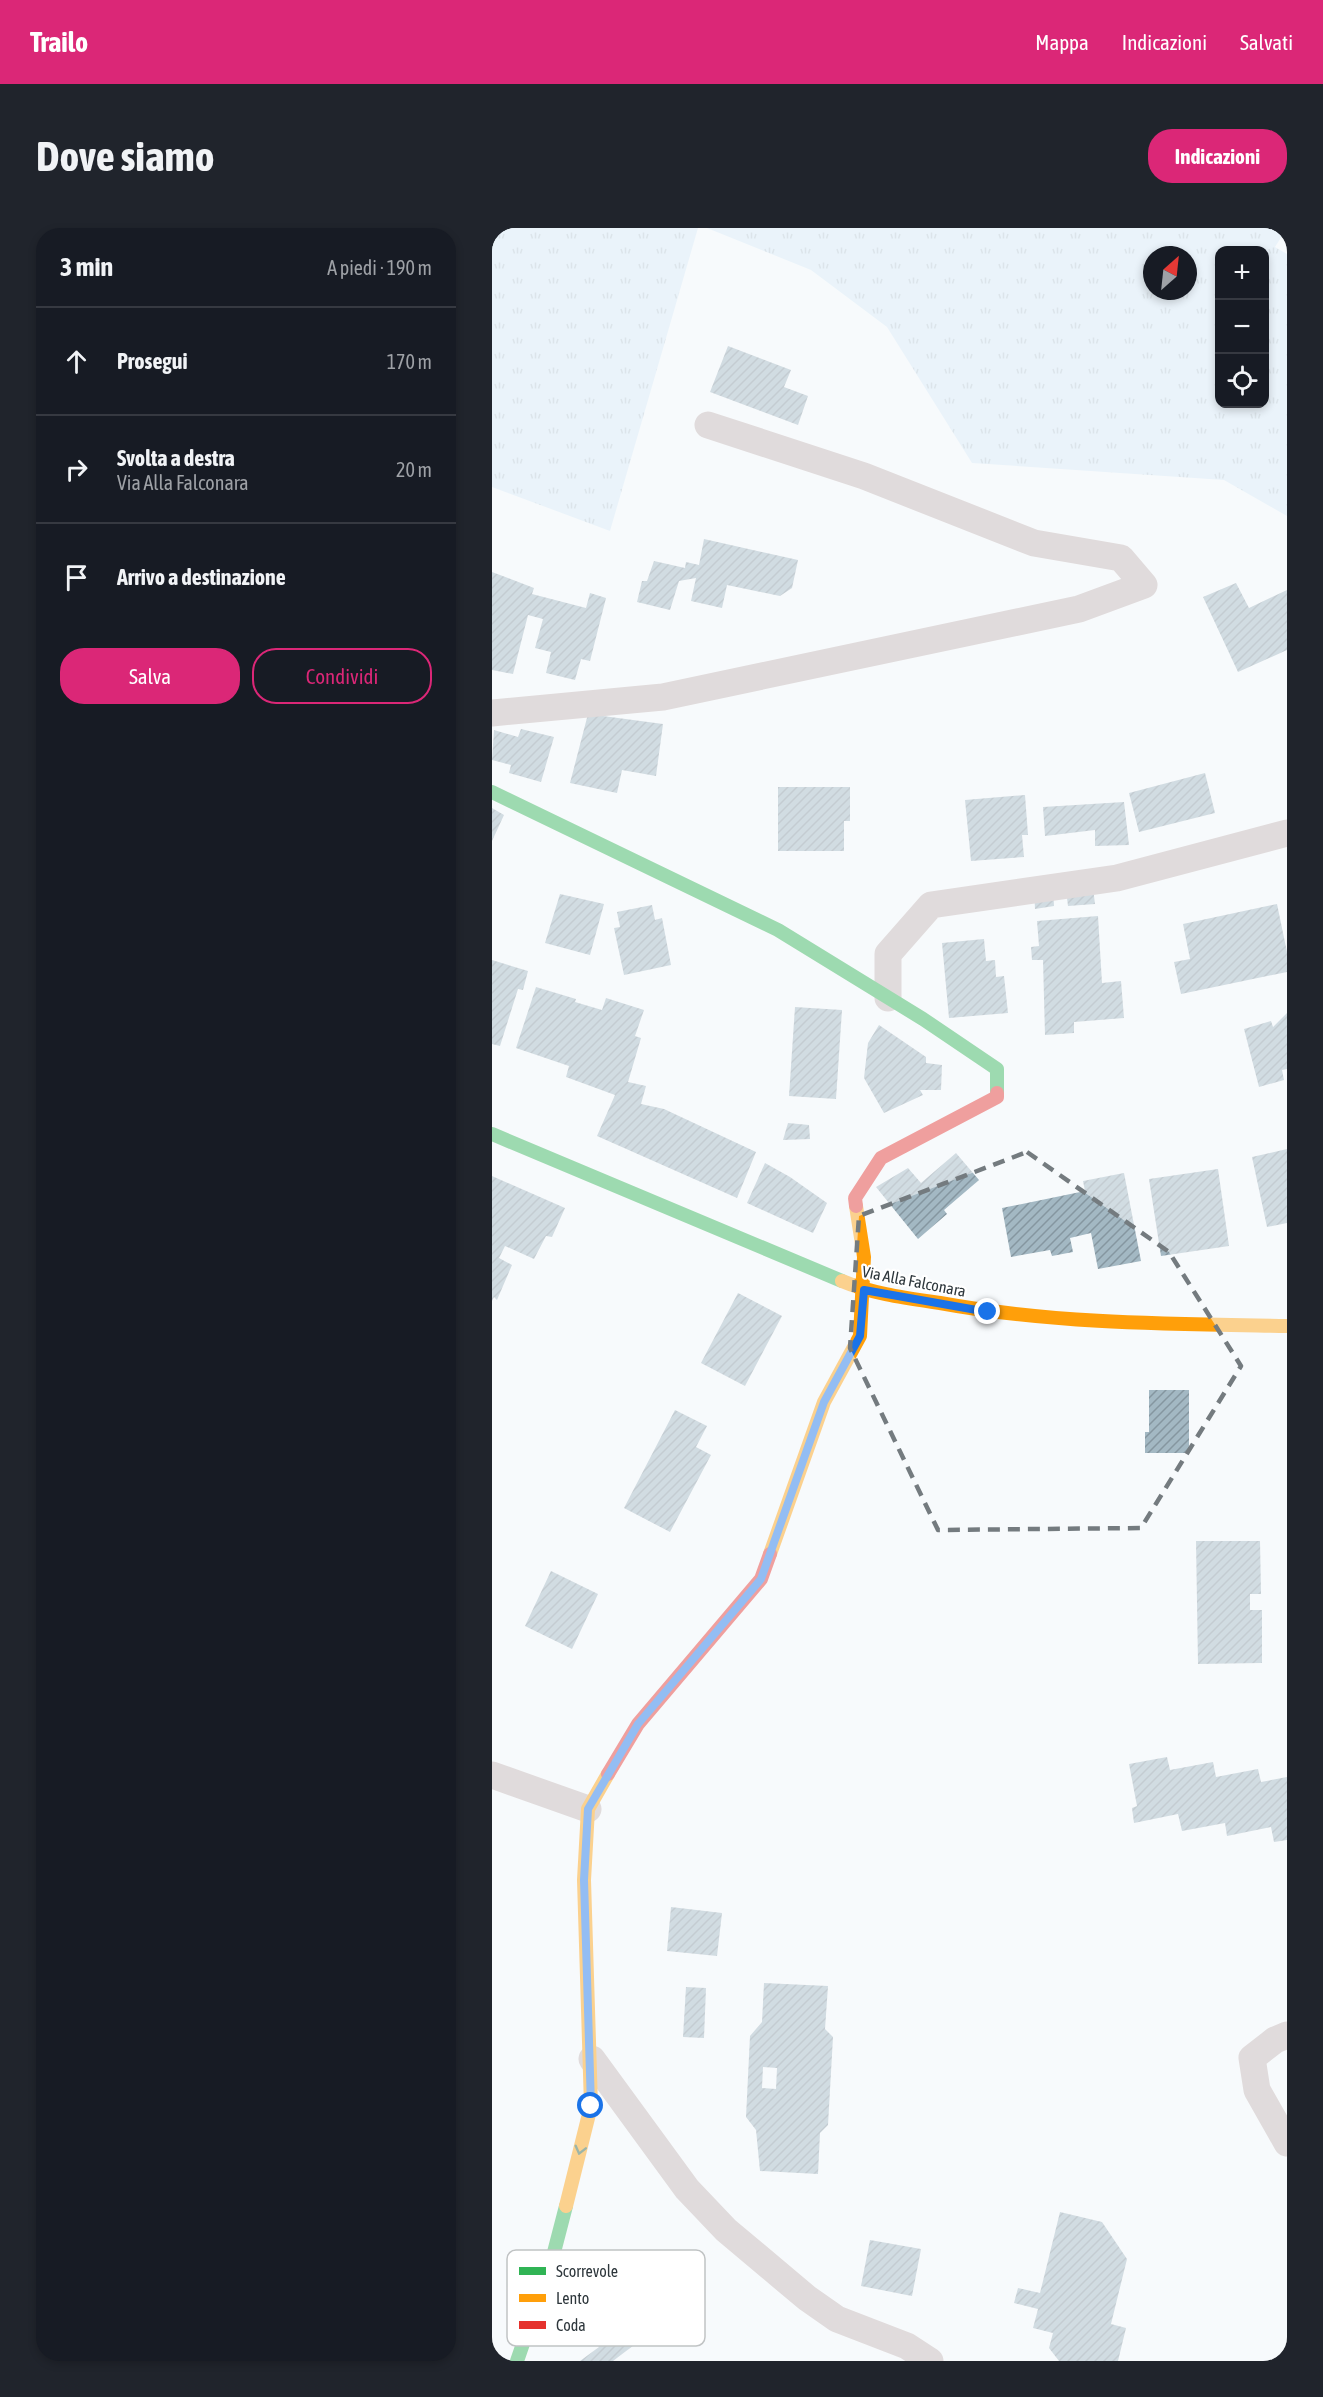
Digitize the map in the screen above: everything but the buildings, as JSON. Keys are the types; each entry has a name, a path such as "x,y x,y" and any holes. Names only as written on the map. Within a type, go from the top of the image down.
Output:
{"street":[{"path":"492,713 663,697 1079,609 1144,585 1121,558 1034,543 864,476 708,425"},
{"path":"492,792 778,930 997,1069 997,1097 881,1158 855,1198 864,1257 860,1336 824,1402 761,1579 638,1724 588,1809 584,1880 592,2059 591,2106 555,2250"},
{"path":"888,998 888,954 931,906 1117,878 1287,833"},
{"name":"Via Alla Falconara","path":"492,1134 864,1290 988,1312 1106,1323 1287,1326"},
{"path":"492,1774 588,1809"},
{"path":"1287,2035 1275,2040 1252,2058 1257,2090 1287,2143"},
{"path":"592,2059 687,2189 726,2230 807,2298 837,2319 907,2346 930,2361"},
{"path":"517,2361 522,2346"}],"highlighted area":[{"path":"1027,1152 1169,1252 1241,1366 1141,1528 938,1530 850,1348 859,1216"}],"green space":[{"path":"492,228 698,228 610,531 492,487"},
{"path":"707,228 1287,228 1275,247 1287,254 1287,516 1224,480 972,463 887,327 811,270"}],"traffic: fast":[{"path":"492,792 778,930 923,1019 997,1069 997,1093"},
{"path":"492,1134 842,1281"},
{"path":"555,2250 566,2206"},
{"path":"517,2361 522,2346"}],"traffic: slow":[{"path":"770,1554 824,1402 860,1336 864,1257 856,1206"},
{"path":"842,1281 890,1295 1026,1315 1113,1322 1287,1326"},
{"path":"566,2206 591,2106 584,1880 588,1809 608,1774"}],"traffic: jam":[{"path":"856,1206 855,1198 881,1158 997,1097 997,1093"},
{"path":"608,1774 638,1724 761,1579 770,1554"}],"route":[{"path":"591,2106 592,2059 584,1880 588,1809 638,1724 761,1579 824,1402 860,1336 864,1290 988,1312"}]}
